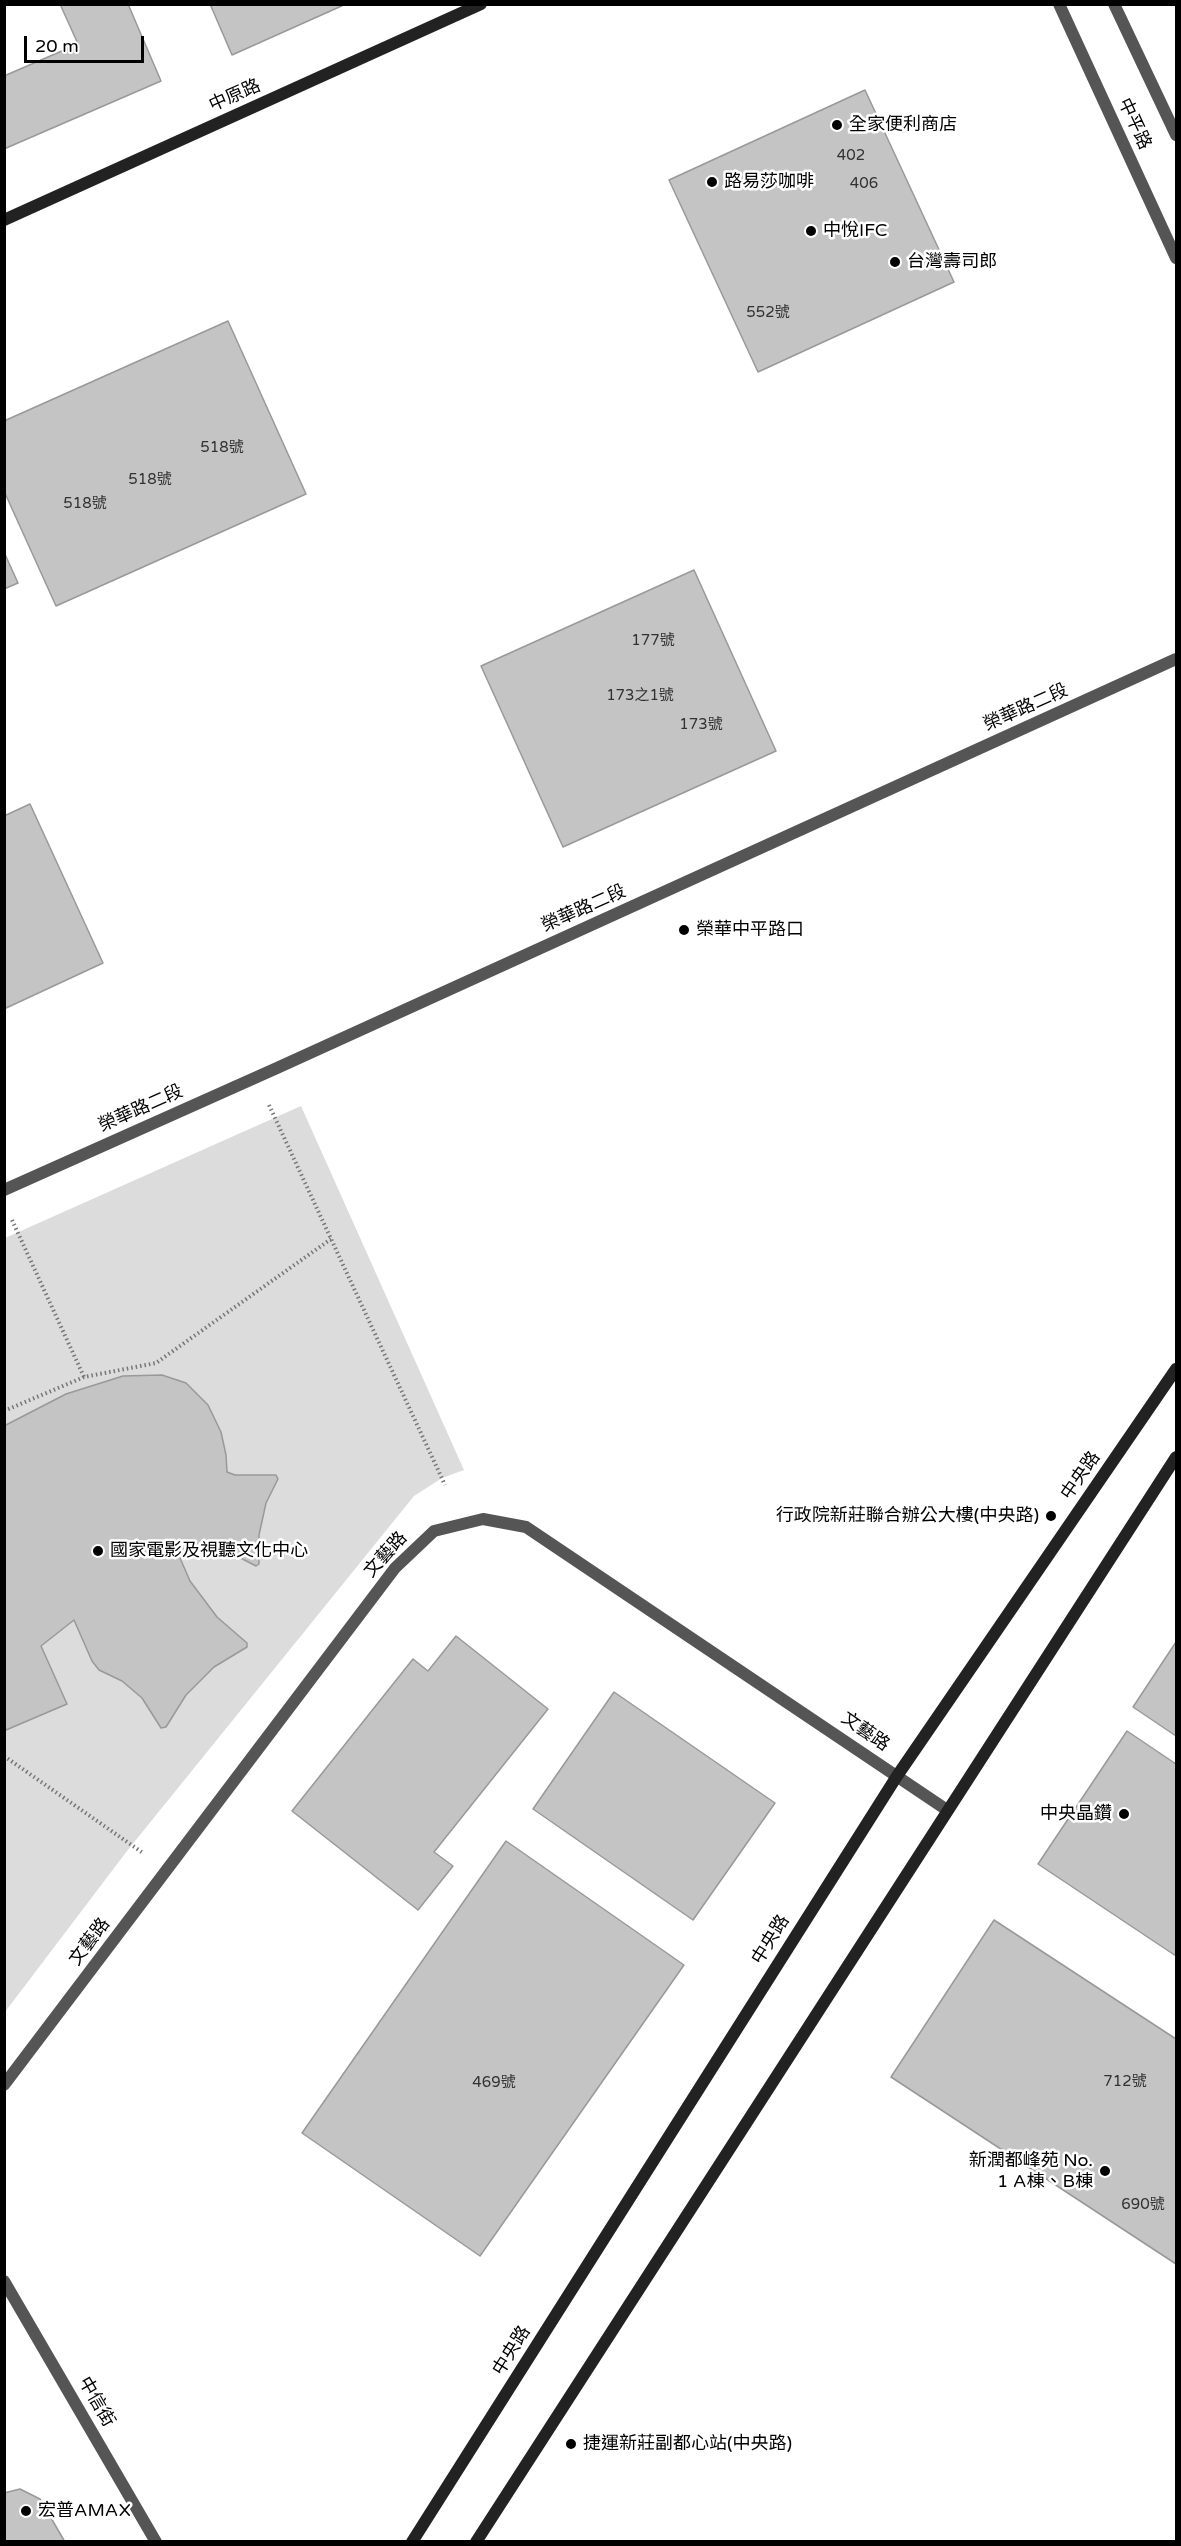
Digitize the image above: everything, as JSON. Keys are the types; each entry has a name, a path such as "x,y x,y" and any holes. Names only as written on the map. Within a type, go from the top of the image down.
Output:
{"street":[{"name":"中原路","path":"4,220 481,4"},
{"name":"中平路","path":"1059,4 1176,258"},
{"name":"中平路","path":"1114,4 1176,135"},
{"name":"榮華路二段","path":"4,1190 1176,659"},
{"name":"中央路","path":"412,2541 897,1776 1176,1369"},
{"path":"476,2541 1176,1457"},
{"name":"文藝路","path":"4,2085 395,1568 434,1531 483,1519 526,1527 947,1810"},
{"name":"中信街","path":"4,2281 156,2541"}],"path":[{"path":"268,1105 445,1485"},
{"path":"12,1220 84,1377"},
{"path":"4,1411 84,1377 156,1363 331,1239"},
{"path":"4,1756 143,1853"}],"shaded area":[{"path":"301,1106 464,1470 442,1478 414,1496 127,1851 5,2012 5,1238"}],"building":[{"path":"60,4 128,4 161,81 4,149 4,76 78,44"},
{"path":"210,4 346,4 232,55"},
{"name":"中悅IFC","path":"865,90 954,282 758,372 669,180"},
{"path":"228,321 306,494 56,606 4,491 4,421"},
{"path":"4,552 18,583 4,589"},
{"path":"694,570 776,751 563,847 481,666"},
{"path":"30,804 103,963 4,1009 4,816"},
{"name":"國家電影及視聽文化中心","path":"162,1375 186,1383 208,1405 221,1432 227,1472 235,1475 276,1475 278,1479 266,1503 259,1535 259,1564 256,1566 231,1553 199,1549 182,1554 180,1558 190,1581 217,1617 247,1643 247,1647 214,1667 186,1695 166,1727 161,1728 142,1698 122,1681 99,1670 92,1661 74,1620 41,1646 67,1704 6,1730 4,1726 4,1426 66,1394 123,1376"},
{"path":"456,1636 548,1709 434,1852 453,1866 418,1910 292,1811 413,1659 428,1671"},
{"path":"1176,1642 1176,1736 1133,1707"},
{"path":"614,1692 775,1803 693,1920 533,1809"},
{"name":"中央晶鑽","path":"1127,1731 1176,1764 1176,1956 1038,1864"},
{"path":"506,1841 684,1965 480,2256 302,2133"},
{"name":"新潤都峰苑 No. 1 A棟、B棟","path":"994,1920 1176,2039 1176,2264 891,2077"},
{"name":"宏普AMAX","path":"20,2489 40,2499 65,2542 4,2542 4,2493"}],"place":[{"name":"全家便利商店","path":"837,125"},
{"name":"路易莎咖啡","path":"712,182"},
{"name":"中悅IFC","path":"811,231"},
{"name":"台灣壽司郎","path":"895,262"},
{"name":"榮華中平路口","path":"684,930"},
{"name":"行政院新莊聯合辦公大樓(中央路)","path":"1051,1516"},
{"name":"國家電影及視聽文化中心","path":"98,1551"},
{"name":"中央晶鑽","path":"1124,1814"},
{"name":"新潤都峰苑 No. 1 A棟、B棟","path":"1105,2171"},
{"name":"捷運新莊副都心站(中央路)","path":"571,2444"},
{"name":"宏普AMAX","path":"26,2511"}]}
